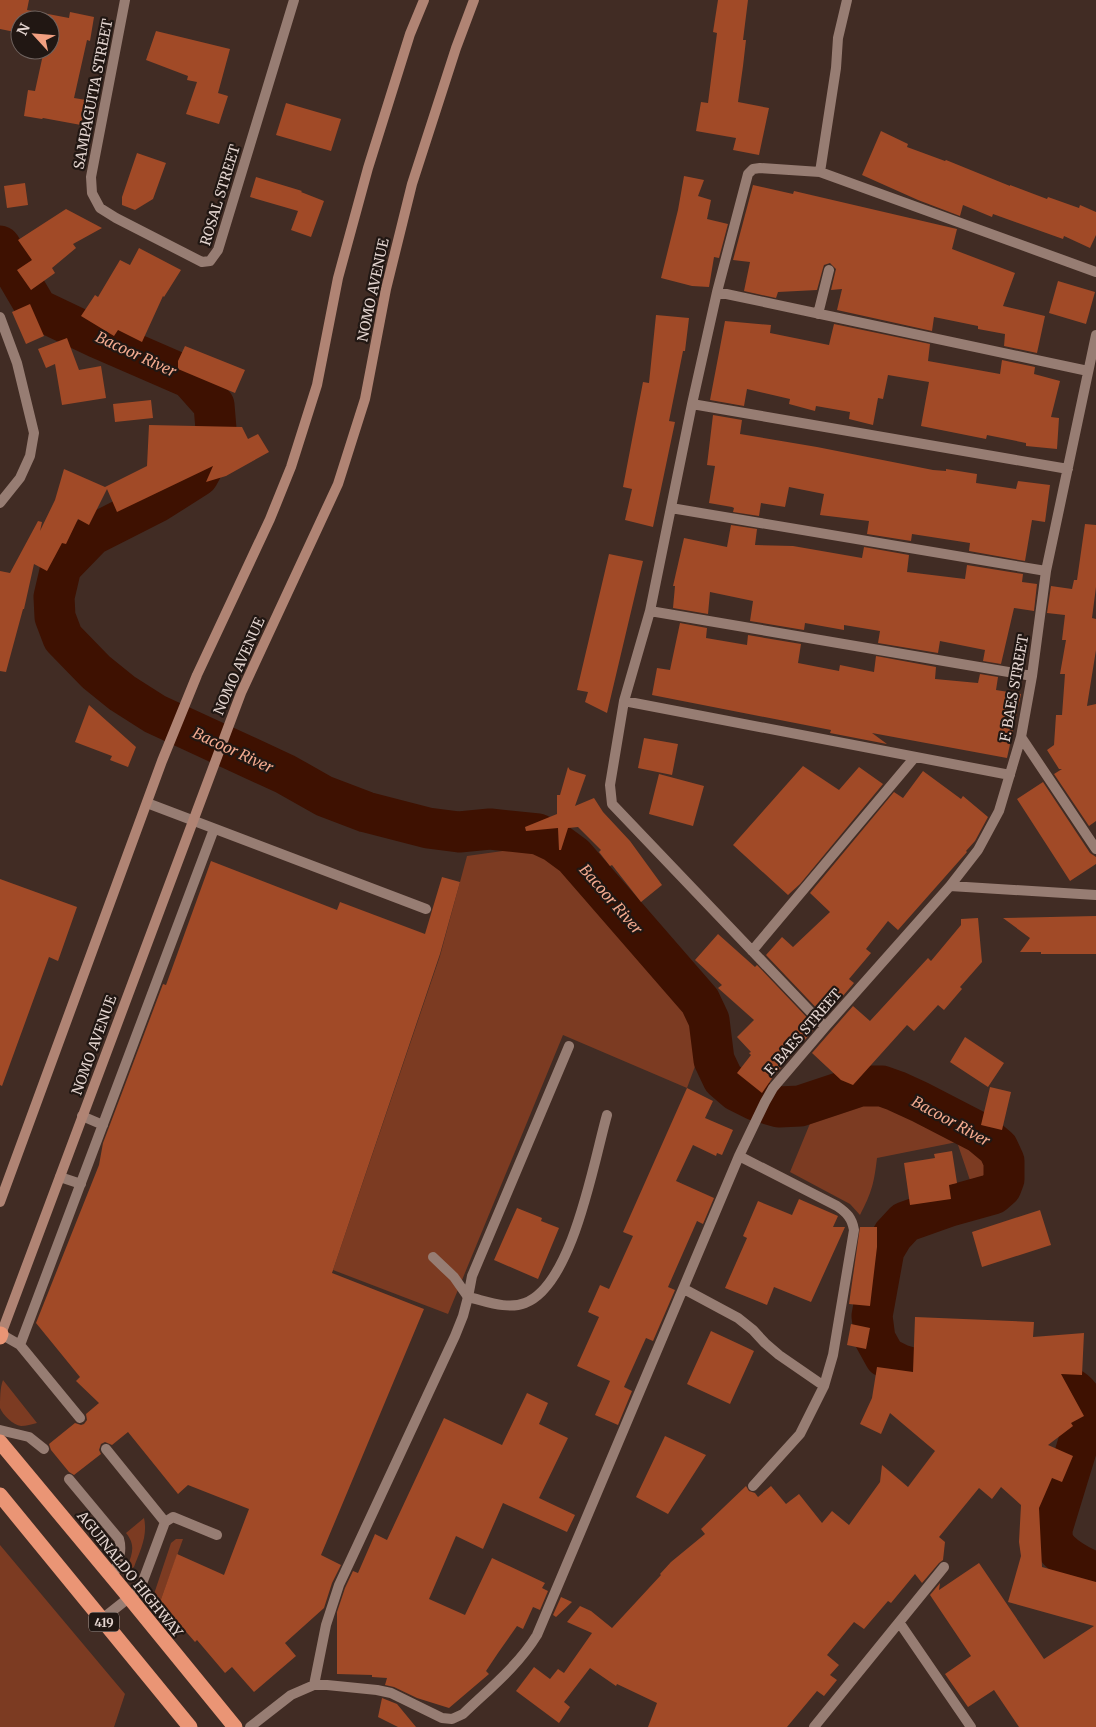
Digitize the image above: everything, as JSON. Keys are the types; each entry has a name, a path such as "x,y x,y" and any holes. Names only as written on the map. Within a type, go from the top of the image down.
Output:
{"highway":[{"name":"AGUINALDO HIGHWAY","path":"0,1442 235,1727"},
{"name":"419","path":"0,1495 190,1727"}],"main road":[{"path":"0,1202 162,762 197,675 270,519 291,467 317,386 338,278 368,168 410,34 424,0"},
{"name":"NOMO AVENUE","path":"0,1336 241,693 338,484 365,399 386,289 412,184 456,48 474,0"}],"street":[{"name":"SAMPAGUITA STREET","path":"92,193 91,177 125,0"},
{"name":"ROSAL STREET","path":"92,193 100,208 116,218 192,258 202,262 210,261 218,250 294,0"},
{"path":"820,172 836,68 838,38 847,0"},
{"path":"825,1027 612,804 610,785 624,701 650,611 717,292 748,174 753,169 760,168 820,172 1096,272"},
{"path":"818,314 829,270"},
{"path":"717,292 1088,371"},
{"path":"0,316 17,363 34,433 30,456 23,471 12,490 0,503"},
{"name":"F. BAES STREET","path":"453,1723 518,1661 537,1635 739,1156 773,1088 950,886 978,850 999,811 1022,737 1046,571 1096,335"},
{"path":"692,404 1068,469"},
{"path":"671,508 1046,571"},
{"path":"650,611 1032,676"},
{"path":"624,701 1010,775"},
{"path":"1022,737 1096,849"},
{"path":"752,951 915,757"},
{"path":"147,803 426,909"},
{"path":"20,1345 214,829"},
{"path":"950,886 1096,895"},
{"path":"314,1686 326,1624 339,1585 464,1316 472,1276 568,1046"},
{"path":"433,1258 454,1277 468,1298 507,1306 525,1303 542,1292 556,1273 579,1220 607,1115"},
{"path":"82,1116 102,1125"},
{"path":"739,1156 846,1212 852,1220 853,1242 833,1355 824,1386 800,1434 786,1452 753,1486"},
{"path":"60,1177 80,1184"},
{"path":"684,1289 738,1318 779,1355 824,1386"},
{"path":"0,1336 20,1345 80,1418"},
{"path":"0,1430 29,1436 44,1449"},
{"path":"106,1450 165,1522"},
{"path":"69,1479 119,1539 120,1555 113,1577"},
{"path":"102,1619 140,1588 165,1522 173,1517 217,1535"},
{"path":"814,1727 944,1568"},
{"path":"899,1622 971,1727"},
{"path":"250,1727 291,1695 314,1686 327,1685 377,1690 404,1699 453,1723"}],"shaded area":[{"path":"538,846 552,852 694,1018 704,1042 687,1088 563,1035 448,1314 333,1270 440,956 467,856"},
{"path":"861,1094 884,1097 925,1115 977,1143 995,1159 997,1171 994,1183 985,1189 974,1192 957,1142 877,1158 872,1187 860,1215 850,1204 790,1172 816,1109 842,1098"},
{"path":"3,1380 37,1423 23,1426 18,1425 3,1414 0,1408"},
{"path":"144,1518 145,1531 143,1543 134,1567 130,1569 128,1565 132,1545 126,1533"},
{"path":"176,1539 183,1539 160,1602 154,1594 171,1543"},
{"path":"0,1545 125,1694 114,1727 0,1727"}],"building":[{"path":"0,0 29,0 27,10 10,10 10,31 0,29"},
{"path":"718,0 748,0 743,40 746,40 738,102 769,108 759,155 733,150 736,138 696,131 701,102 708,103 717,33 713,32"},
{"path":"70,12 94,17 90,41 87,40 74,98 86,100 81,125 24,116 28,90 35,91 42,60 60,60 60,16 69,18"},
{"path":"156,31 230,49 218,93 228,96 219,124 186,114 197,82 187,80 188,76 146,60"},
{"path":"286,103 341,119 331,151 276,135"},
{"path":"881,131 908,144 907,147 946,160 1010,186 1079,208 1080,205 1096,212 1096,235 1090,248 1064,236 1063,239 993,214 992,217 963,205 960,216 862,175"},
{"path":"137,153 166,163 153,199 135,210 122,205 122,197"},
{"path":"684,176 704,180 698,196 711,200 707,219 728,224 719,258 714,257 709,287 692,286 661,278 678,210"},
{"path":"256,177 302,191 324,201 311,237 291,230 298,211 250,197"},
{"path":"25,183 28,205 7,208 4,186"},
{"path":"753,185 793,194 794,191 957,229 952,249 1015,273 1003,306 1045,316 1037,353 1004,346 1005,334 978,329 978,326 934,317 932,331 837,310 842,289 831,290 836,269 830,263 824,265 817,290 778,292 776,298 744,291 750,262 733,260"},
{"path":"66,209 102,228 73,244 76,248 52,268 55,273 31,290 17,270 32,260 18,240"},
{"path":"139,248 181,270 163,296 142,342 118,330 114,336 81,316 95,295 98,297 120,260 130,265"},
{"path":"1058,281 1095,292 1086,324 1049,313"},
{"path":"30,304 44,336 26,344 12,312"},
{"path":"656,315 689,318 685,351 683,351 669,421 675,422 653,527 625,520 632,489 623,487 643,382 649,383"},
{"path":"725,321 771,325 770,333 829,345 834,324 930,344 928,361 1000,374 1002,360 1035,367 1034,374 1060,381 1051,417 1059,418 1057,449 1026,446 1026,443 987,435 986,439 921,426 929,382 888,375 883,399 878,398 873,425 849,419 850,412 816,406 815,411 789,404 790,399 747,389 744,406 710,400"},
{"path":"67,338 79,370 101,366 106,398 62,405 55,364 46,368 38,349"},
{"path":"185,346 245,370 235,393 178,369 178,361"},
{"path":"151,400 153,418 115,422 113,404"},
{"path":"713,415 742,420 740,434 933,470 946,471 946,469 977,474 976,483 1016,489 1018,481 1050,485 1045,522 1032,520 1025,561 969,551 970,543 912,534 911,541 867,534 869,521 820,515 824,494 789,487 785,507 761,503 759,516 733,512 734,508 732,507 709,503 715,466 707,465"},
{"path":"149,425 242,427 248,439 258,434 269,452 226,476 206,482 213,466 117,512 107,489 89,525 78,519 66,544 62,543 47,571 34,564 24,609 6,672 0,671 0,571 10,573 38,521 42,522 40,531 55,500 64,469 105,487 147,466"},
{"path":"1085,524 1096,525 1096,587 1092,618 1096,619 1096,650 1087,706 1096,704 1096,821 1089,826 1054,774 1062,769 1059,769 1047,750 1054,745 1056,715 1062,715 1065,674 1060,674 1066,640 1062,640 1065,615 1047,613 1051,586 1072,589 1074,580 1077,580"},
{"path":"731,525 757,529 755,545 793,546 862,558 864,547 909,555 907,572 965,579 967,565 1023,574 1022,582 1037,584 1034,611 1014,608 1001,664 983,661 985,650 940,641 938,653 878,643 880,631 844,625 844,630 805,623 804,630 750,621 753,601 710,592 708,614 673,608 675,586 673,586 684,538 727,547"},
{"path":"609,554 643,561 607,713 585,702 588,692 577,690"},
{"path":"680,623 707,628 706,638 747,645 748,635 801,644 798,663 839,671 840,665 874,672 876,656 936,667 935,679 978,683 980,674 998,677 996,690 1021,694 1007,758 872,733 887,744 830,733 831,730 652,695 657,668 670,670"},
{"path":"89,705 136,747 128,767 110,760 112,756 75,742"},
{"path":"644,738 678,744 672,775 638,768"},
{"path":"803,766 839,790 859,767 883,784 800,884 788,895 733,845"},
{"path":"568,767 570,770 586,775 575,806 594,798 603,812 630,841 662,885 641,902 612,865 610,866 599,852 601,850 578,827 568,828 561,850 559,850 558,828 526,831 525,827 557,814 557,795 560,795"},
{"path":"923,771 961,799 963,796 988,817 967,852 898,930 888,921 866,949 871,953 849,979 854,983 825,1017 766,955 782,937 793,947 830,912 810,893 894,792 903,798"},
{"path":"659,774 704,786 693,826 649,814"},
{"path":"1043,782 1090,853 1096,857 1096,864 1070,881 1017,799"},
{"path":"211,861 337,910 340,902 425,934 442,877 460,882 440,954 332,1273 424,1309 321,1555 341,1565 332,1583 324,1608 285,1643 296,1656 254,1692 232,1667 225,1673 197,1640 195,1642 160,1602 177,1554 224,1575 249,1509 188,1485 178,1494 128,1432 112,1445 105,1442 101,1444 99,1450 101,1454 74,1475 69,1472 51,1450 49,1444 75,1423 84,1424 87,1420 86,1414 99,1403 76,1381 80,1377 36,1323 99,1165 103,1143 163,984 166,985"},
{"path":"0,879 77,907 58,961 49,957 2,1086 0,1085"},
{"path":"1096,916 1096,954 1020,952 1030,938 1003,918"},
{"path":"978,918 982,962 960,987 962,989 944,1010 938,1005 914,1031 907,1025 853,1085 841,1080 812,1053 853,1006 870,1021 928,958 931,961 961,925 961,919"},
{"path":"718,934 755,967 757,965 816,1027 773,1077 762,1093 737,1073 751,1055 749,1053 751,1052 737,1037 754,1020 718,988 722,985 695,960"},
{"path":"965,1037 1004,1063 988,1087 950,1062"},
{"path":"990,1087 1011,1092 1002,1130 981,1125"},
{"path":"687,1088 713,1101 705,1118 733,1130 722,1155 717,1153 716,1156 693,1145 676,1181 714,1198 703,1224 697,1221 668,1287 675,1290 653,1341 646,1338 624,1387 632,1391 618,1425 595,1415 610,1381 577,1366 599,1317 588,1312 600,1285 609,1289 633,1236 623,1232"},
{"path":"952,1151 957,1183 949,1185 951,1199 910,1205 904,1163 935,1158 934,1154"},
{"path":"799,1199 838,1216 833,1227 845,1227 811,1302 774,1287 767,1305 725,1288 747,1238 743,1236 758,1201 792,1215"},
{"path":"517,1208 542,1218 541,1221 559,1228 538,1279 494,1260"},
{"path":"1040,1210 1051,1245 982,1267 972,1232"},
{"path":"860,1227 877,1227 877,1247 870,1306 849,1304"},
{"path":"915,1317 1034,1322 1033,1337 1084,1333 1082,1375 1061,1374 1084,1416 1071,1423 1073,1426 1048,1445 1073,1456 1062,1482 1052,1478 1039,1508 1042,1567 1096,1582 1096,1727 1019,1727 994,1690 968,1707 945,1674 971,1656 930,1595 940,1583 939,1590 979,1563 1044,1659 1094,1626 1008,1602 1021,1556 1019,1542 1021,1505 1001,1487 992,1499 979,1488 939,1537 945,1542 943,1560 922,1583 915,1574 891,1603 888,1601 864,1629 854,1622 827,1655 839,1665 830,1675 837,1680 824,1696 817,1691 787,1727 648,1727 657,1703 617,1684 616,1686 590,1668 564,1702 570,1707 559,1723 516,1691 534,1667 550,1679 558,1669 564,1673 592,1633 567,1622 580,1606 591,1611 612,1628 671,1562 705,1534 701,1529 746,1486 749,1491 755,1493 758,1497 771,1486 786,1504 799,1494 822,1523 832,1511 849,1525 880,1482 882,1465 908,1487 935,1451 890,1413 881,1434 860,1424 872,1398 877,1367 913,1372"},
{"path":"851,1324 870,1328 866,1349 847,1345"},
{"path":"711,1331 754,1351 730,1404 687,1384"},
{"path":"527,1393 548,1403 539,1424 568,1438 539,1498 575,1515 567,1532 503,1503 483,1549 456,1536 429,1599 465,1615 492,1558 545,1583 542,1588 548,1591 540,1610 533,1607 523,1629 517,1626 486,1671 489,1674 449,1708 385,1685 387,1678 372,1677 372,1675 337,1674 337,1612 345,1588 353,1571 358,1573 375,1534 387,1540 444,1418 502,1445"},
{"path":"665,1436 706,1455 668,1514 636,1497"},
{"path":"561,1597 572,1602 556,1617 553,1615"},
{"path":"382,1698 397,1704 416,1727 398,1727 378,1717"}],"waterway":[{"name":"Bacoor River","path":"0,246 37,309 190,378 214,405 217,441 198,476 157,502 92,535 61,567 54,597 55,617 63,638 96,672 122,693 155,714 285,774 324,796 366,812 428,828 459,832 490,829 538,834 555,842 574,856 700,1001 709,1020 714,1060 723,1079 737,1091 755,1100 779,1107 800,1106 860,1086 882,1086 920,1102 980,1133 998,1148 1004,1161 1004,1179 1001,1187 993,1194 950,1206 905,1222 893,1235 884,1250 872,1316 875,1339 885,1357 915,1369 1046,1380 1069,1387 1079,1395 1085,1409 1086,1418 1052,1529 1052,1536 1056,1546 1065,1556 1096,1573"}]}
